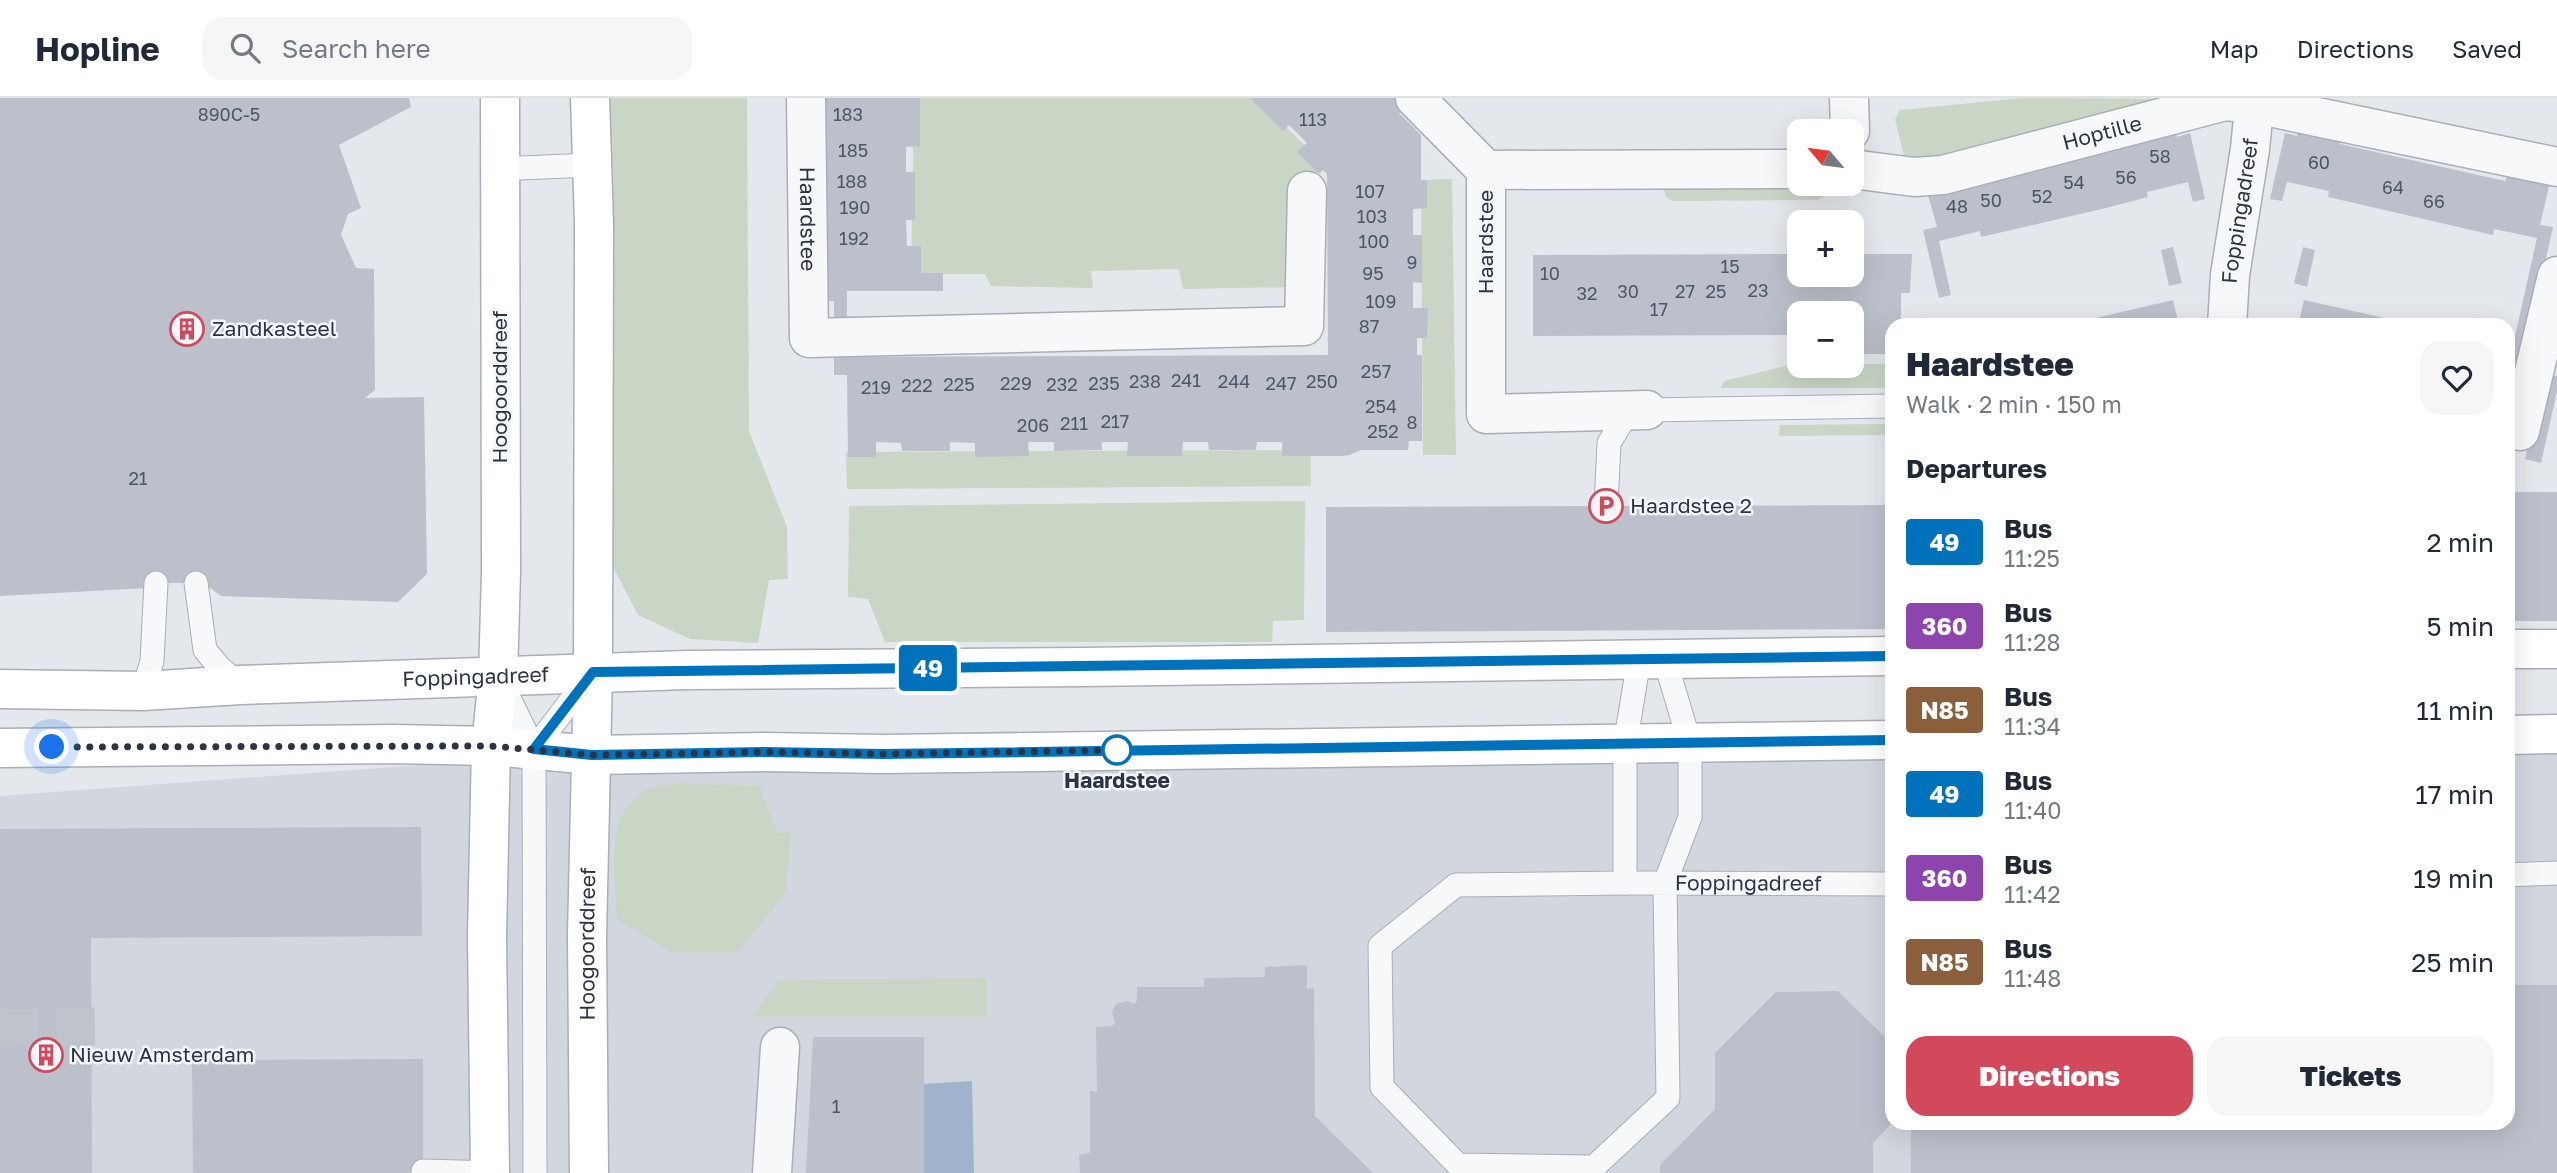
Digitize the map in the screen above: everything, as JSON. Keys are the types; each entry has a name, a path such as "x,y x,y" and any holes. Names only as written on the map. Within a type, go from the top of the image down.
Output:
{"street":[{"name":"Hoogoorddreef","path":"492,1173 487,937 491,746 498,676 501,573 500,98"},
{"name":"Hoogoorddreef","path":"589,1173 587,936 593,672 594,224 590,98"},
{"name":"Haardstee","path":"806,98 809,338 1304,326 1307,191"},
{"name":"Haardstee","path":"1415,98 1486,170 1486,415 1647,410"},
{"path":"1850,119 1849,98 1861,98"},
{"name":"Hoptille","path":"1864,171 1914,177 1943,175 2225,101 2255,101 2557,167"},
{"name":"Foppingadreef","path":"2227,318 2230,275 2255,101"},
{"path":"1486,170 1787,169"},
{"path":"2515,429 2520,431 2555,291"},
{"path":"2515,649 2557,649"},
{"name":"Foppingadreef","path":"0,689 142,691 593,672 1885,656"},
{"path":"2515,735 2557,734"},
{"path":"0,748 491,746 592,755 764,752 883,754 1885,740"},
{"path":"772,1173 780,1047"}],"lane":[{"path":"499,169 591,164"},
{"path":"1606,506 1609,443 1625,418 1647,410 1885,407"},
{"path":"142,691 152,661 156,583"},
{"path":"196,583 205,650 220,668 240,685"},
{"path":"1625,883 1625,745 1652,660"},
{"name":"Foppingadreef","path":"1652,660 1690,744 1690,817 1665,883 1885,884"},
{"path":"534,749 593,672"},
{"name":"Hoogoorddreef","path":"498,676 534,749 535,1173"},
{"path":"2515,875 2557,873"},
{"path":"1665,883 1668,1098 1594,1167 1458,1165 1382,1087 1380,946 1456,885 1665,883"},
{"path":"423,1171 492,1173"}],"shaded area":[{"path":"2515,739 2557,739 2557,1173 0,1173 0,796 434,764 1885,747 1885,1130 2515,1130"}],"green space":[{"path":"609,98 747,98 749,431 787,527 788,579 769,580 758,643 690,639 638,615 610,561"},
{"path":"914,98 1255,98 1324,163 1293,202 1292,287 1183,289 1179,269 1091,271 1093,288 991,286 985,274 911,274"},
{"path":"2023,98 2153,99 2151,108 1923,166 1905,160 1895,119 1900,110"},
{"path":"1452,179 1456,455 1423,455 1421,180"},
{"path":"1787,184 1787,196 1825,196 1818,200 1673,201 1666,197 1664,190 1669,185"},
{"path":"1864,364 1885,364 1885,388 1721,388 1724,381 1787,366 1787,378 1864,378"},
{"path":"1885,424 1885,435 1779,436 1780,425"},
{"path":"1311,450 1311,486 847,489 846,452"},
{"path":"1305,501 1304,620 1273,621 1272,642 885,642 868,599 848,597 849,506"},
{"path":"678,783 761,786 778,833 791,831 786,892 737,953 673,953 617,919 615,848 623,815 632,801 646,790"},
{"path":"987,978 987,1017 752,1017 779,980"}],"water":[{"path":"972,1081 974,1173 907,1173 906,1085"}],"building":[{"name":"Zandkasteel","path":"0,98 409,98 411,107 339,145 361,208 348,214 341,235 356,268 374,269 375,390 365,398 424,397 427,574 398,602 221,596 205,584 196,583 156,583 148,588 0,596"},
{"path":"820,98 920,98 920,146 906,147 906,172 915,172 915,220 906,220 907,246 921,246 921,273 943,273 943,291 847,291 847,357 1328,355 1327,174 1323,170 1319,174 1297,152 1307,143 1289,125 1283,131 1250,98 1414,98 1399,113 1421,135 1421,180 1427,180 1427,208 1413,209 1413,235 1422,235 1422,283 1413,282 1413,308 1428,308 1427,338 1417,338 1417,355 1422,355 1422,441 1409,441 1408,450 1361,450 1341,456 1282,456 1282,442 1257,442 1256,450 1209,450 1208,442 1183,442 1182,456 1127,456 1128,442 1102,442 1102,450 1054,451 1054,442 1028,442 1029,456 975,457 975,443 950,442 950,451 902,451 901,443 876,442 876,457 848,457 847,375 834,375 834,301 823,301"},
{"path":"2299,128 2342,138 2340,144 2505,181 2507,176 2549,186 2540,225 2553,227 2521,370 2515,369 2515,336 2537,238 2494,229 2493,235 2328,197 2329,191 2287,182 2282,201 2270,199 2285,133 2297,136"},
{"path":"2175,129 2177,137 2190,133 2205,199 2193,202 2188,182 2147,192 2148,197 2106,208 1981,237 1980,231 1939,241 1951,295 1939,298 1923,230 1937,227 1926,188 1971,183 2134,145 2132,139"},
{"path":"2173,247 2182,283 2169,286 2161,250"},
{"path":"2303,247 2315,250 2307,287 2294,283"},
{"path":"1787,254 1787,287 1864,287 1864,254 1912,254 1910,293 1901,293 1901,318 1885,318 1885,354 1864,354 1864,301 1787,301 1787,335 1533,336 1533,255"},
{"path":"2173,300 2177,318 2096,318"},
{"path":"2304,300 2384,318 2300,318"},
{"path":"2544,373 2557,376 2557,391 2541,463 2525,459"},
{"path":"2515,492 2557,492 2557,621 2515,621"},
{"path":"1885,505 1885,629 1326,632 1326,507"},
{"name":"Nieuw Amsterdam","path":"421,827 422,936 91,938 92,1173 0,1173 0,829"},
{"path":"1307,965 1307,989 1314,988 1315,1116 1373,1173 1080,1173 1079,1155 1090,1153 1090,1091 1097,1092 1096,1027 1112,1026 1115,1023 1112,1012 1116,1004 1127,1001 1134,1004 1137,1001 1137,987 1204,987 1204,978 1265,977 1265,967"},
{"path":"2515,985 2557,985 2557,1173 1911,1173 1911,1130 2515,1130"},
{"path":"1838,991 1885,1037 1885,1130 1873,1143 1873,1173 1660,1173 1660,1165 1715,1109 1715,1053 1776,992"},
{"path":"813,1037 924,1037 924,1173 806,1173"},
{"path":"423,1059 423,1173 193,1173 192,1060"}],"tunnel":[{"path":"0,1028 106,1026"}],"bus line":[{"name":"49","path":"1885,656 593,672 534,749 592,755 764,752 883,754 1885,740"}],"place":[{"name":"Zandkasteel","path":"187,329"},
{"name":"Haardstee 2","path":"1606,506"},
{"name":"Haardstee","path":"1117,750"},
{"name":"Nieuw Amsterdam","path":"46,1055"}],"route":[{"path":"52,747 394,744 491,746 592,755 1124,750 1117,750"}]}
